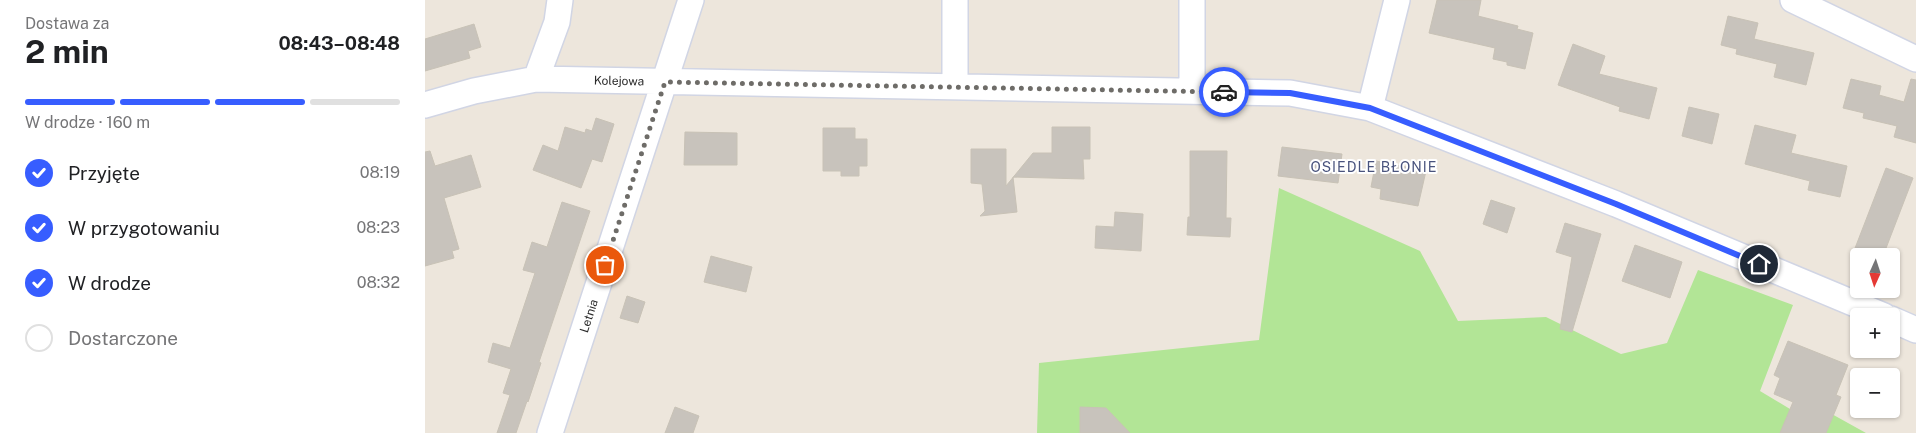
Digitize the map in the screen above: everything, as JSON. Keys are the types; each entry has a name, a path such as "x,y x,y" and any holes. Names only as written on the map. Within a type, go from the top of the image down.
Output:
{"street":[{"path":"536,80 557,22 560,0"},
{"name":"Letnia","path":"550,433 691,0"},
{"path":"955,0 955,87"},
{"path":"1192,0 1192,91"},
{"path":"1370,108 1397,0"},
{"path":"1793,0 1916,59"},
{"name":"Kolejowa","path":"425,105 473,91 536,80 1290,93 1370,108 1616,204 1865,308"},
{"path":"1900,323 1916,330"}],"green space":[{"path":"1279,188 1420,251 1458,321 1546,317 1621,354 1667,343 1698,270 1793,305 1760,391 1790,409 1803,398 1866,433 1037,433 1039,363 1259,340"}],"building":[{"path":"1437,0 1481,0 1478,16 1518,26 1517,29 1533,33 1525,69 1507,65 1507,62 1493,59 1495,48 1429,33"},
{"path":"1728,16 1758,23 1754,39 1814,53 1806,85 1774,77 1777,64 1736,54 1737,49 1721,45"},
{"path":"474,24 481,47 468,51 470,58 425,71 425,39"},
{"path":"1573,44 1605,56 1599,74 1657,88 1649,119 1619,111 1620,107 1558,85"},
{"path":"1851,79 1881,86 1879,95 1904,102 1911,79 1916,80 1916,143 1894,137 1897,126 1863,118 1864,113 1843,108"},
{"path":"1689,107 1719,114 1712,144 1682,136"},
{"path":"596,118 614,124 602,162 592,159 581,188 533,170 543,145 558,151 565,127 585,133 586,129 592,131"},
{"path":"1755,125 1796,135 1791,153 1847,166 1840,197 1808,190 1810,181 1745,164"},
{"path":"1052,127 1090,127 1090,159 1083,159 1084,179 1013,177 1033,153 1052,153"},
{"path":"823,128 855,128 855,139 867,139 867,166 859,166 859,176 841,176 841,171 823,171"},
{"path":"685,132 737,133 737,165 684,165"},
{"path":"1282,147 1342,154 1338,183 1278,176"},
{"path":"971,149 1006,149 1006,186 1013,177 1017,212 980,216 985,211 982,184 971,183"},
{"path":"430,151 435,166 471,155 481,187 444,198 459,249 452,251 454,258 425,266 425,152"},
{"path":"1190,151 1227,151 1226,218 1231,218 1230,237 1187,235 1188,217 1190,217"},
{"path":"1376,161 1426,171 1418,206 1380,199 1381,189 1371,187"},
{"path":"1886,168 1913,178 1886,248 1855,248"},
{"path":"1491,200 1515,208 1507,233 1483,224"},
{"path":"562,202 590,211 539,362 541,363 528,402 516,433 497,433 510,395 503,393 511,369 488,362 493,343 510,348 535,273 523,270 532,242 547,247"},
{"path":"1115,212 1143,214 1141,251 1095,248 1096,226 1114,227"},
{"path":"1565,223 1601,234 1572,332 1560,329 1572,257 1556,252"},
{"path":"1635,245 1682,262 1670,298 1622,281"},
{"path":"711,256 752,267 746,292 704,282"},
{"path":"627,296 645,302 638,323 620,318"},
{"path":"1788,341 1848,365 1836,395 1841,397 1826,433 1780,433 1793,402 1774,394 1780,378 1774,375"},
{"path":"675,407 699,416 693,433 665,433"},
{"path":"1080,407 1106,408 1130,433 1080,433"}],"way so far":[{"path":"605,265 665,82 1224,92"}],"district":[{"name":"OSIEDLE BŁONIE","path":"1374,167"}],"route":[{"path":"1224,92 1290,93 1370,108 1616,204 1759,264"}]}
